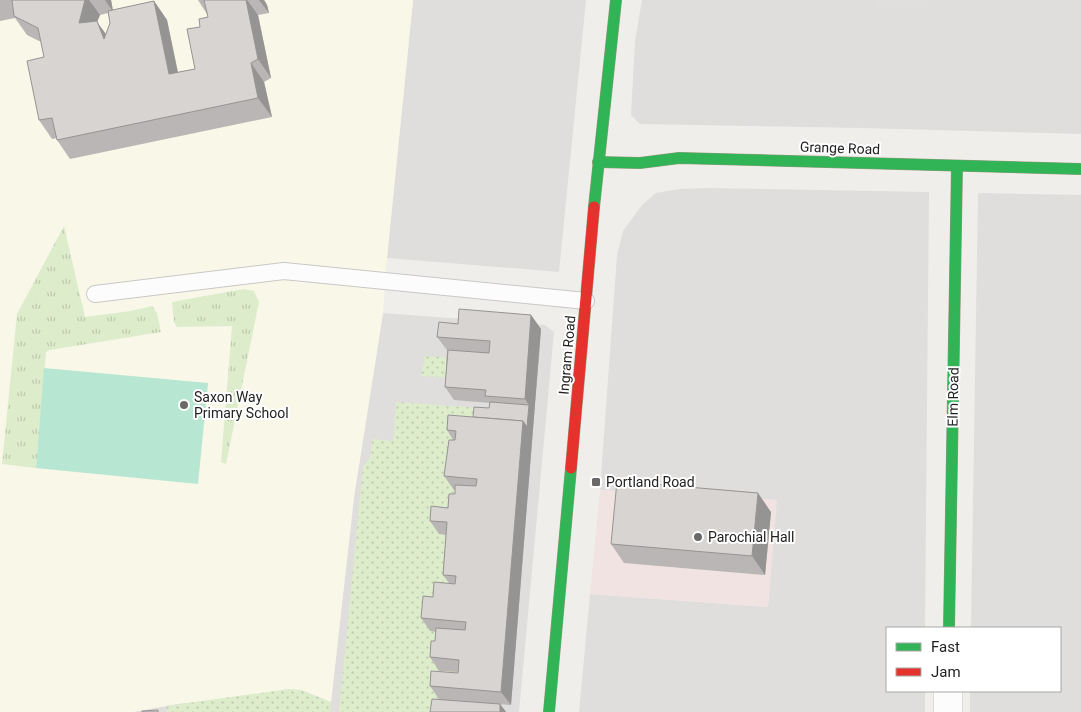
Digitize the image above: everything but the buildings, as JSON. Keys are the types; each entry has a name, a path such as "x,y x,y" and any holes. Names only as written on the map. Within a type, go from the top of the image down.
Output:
{"street":[{"name":"Ingram Road","path":"549,712 598,162 616,0"},
{"name":"Grange Road","path":"598,162 640,162 679,158 1081,168"},
{"name":"Elm Road","path":"949,627 956,166"},
{"path":"948,692 948,712"}],"lane":[{"path":"95,294 284,271 586,301"}],"shaded area":[{"name":"Saxon Way Primary School","path":"0,0 413,0 383,313 354,497 331,702 301,690 177,704 133,712 0,712"},
{"path":"413,0 586,0 559,272 387,258"},
{"path":"642,0 1081,0 1081,134 640,124 631,115 635,41"},
{"path":"875,0 928,0 924,6 874,9"},
{"path":"679,189 929,192 925,627 886,627 886,692 925,692 925,712 579,712 590,594 768,607 776,500 600,490 617,255 623,231 642,205 656,193"},
{"path":"978,193 1081,195 1081,712 970,712 970,692 1061,692 1061,627 971,627"},
{"path":"383,313 545,325 554,332 519,712 133,712 177,704 301,690 331,702 354,497"},
{"path":"600,490 777,500 768,607 590,594"}],"green space":[{"path":"64,226 85,317 131,311 152,306 157,313 161,332 46,352 36,468 2,464 17,314"},
{"path":"244,289 254,291 259,302 226,464 221,462 232,326 177,327 174,322 172,302"},
{"path":"425,356 499,361 456,378 421,376"},
{"path":"44,368 208,383 198,484 36,468"},
{"path":"396,402 495,409 486,492 457,536 476,635 468,673 441,685 441,712 339,712 363,466 370,458 372,439 393,441"},
{"path":"289,689 301,690 331,702 330,712 167,712 167,706"}],"traffic: fast":[{"path":"594,207 616,0"},
{"path":"598,162 640,163 679,158 1081,169"},
{"path":"949,627 957,166"},
{"path":"549,712 571,468"}],"traffic: jam":[{"path":"571,468 594,207"}],"place":[{"name":"Saxon Way Primary School","path":"184,405"},
{"name":"Portland Road","path":"596,482"},
{"name":"Parochial Hall","path":"698,537"}]}
